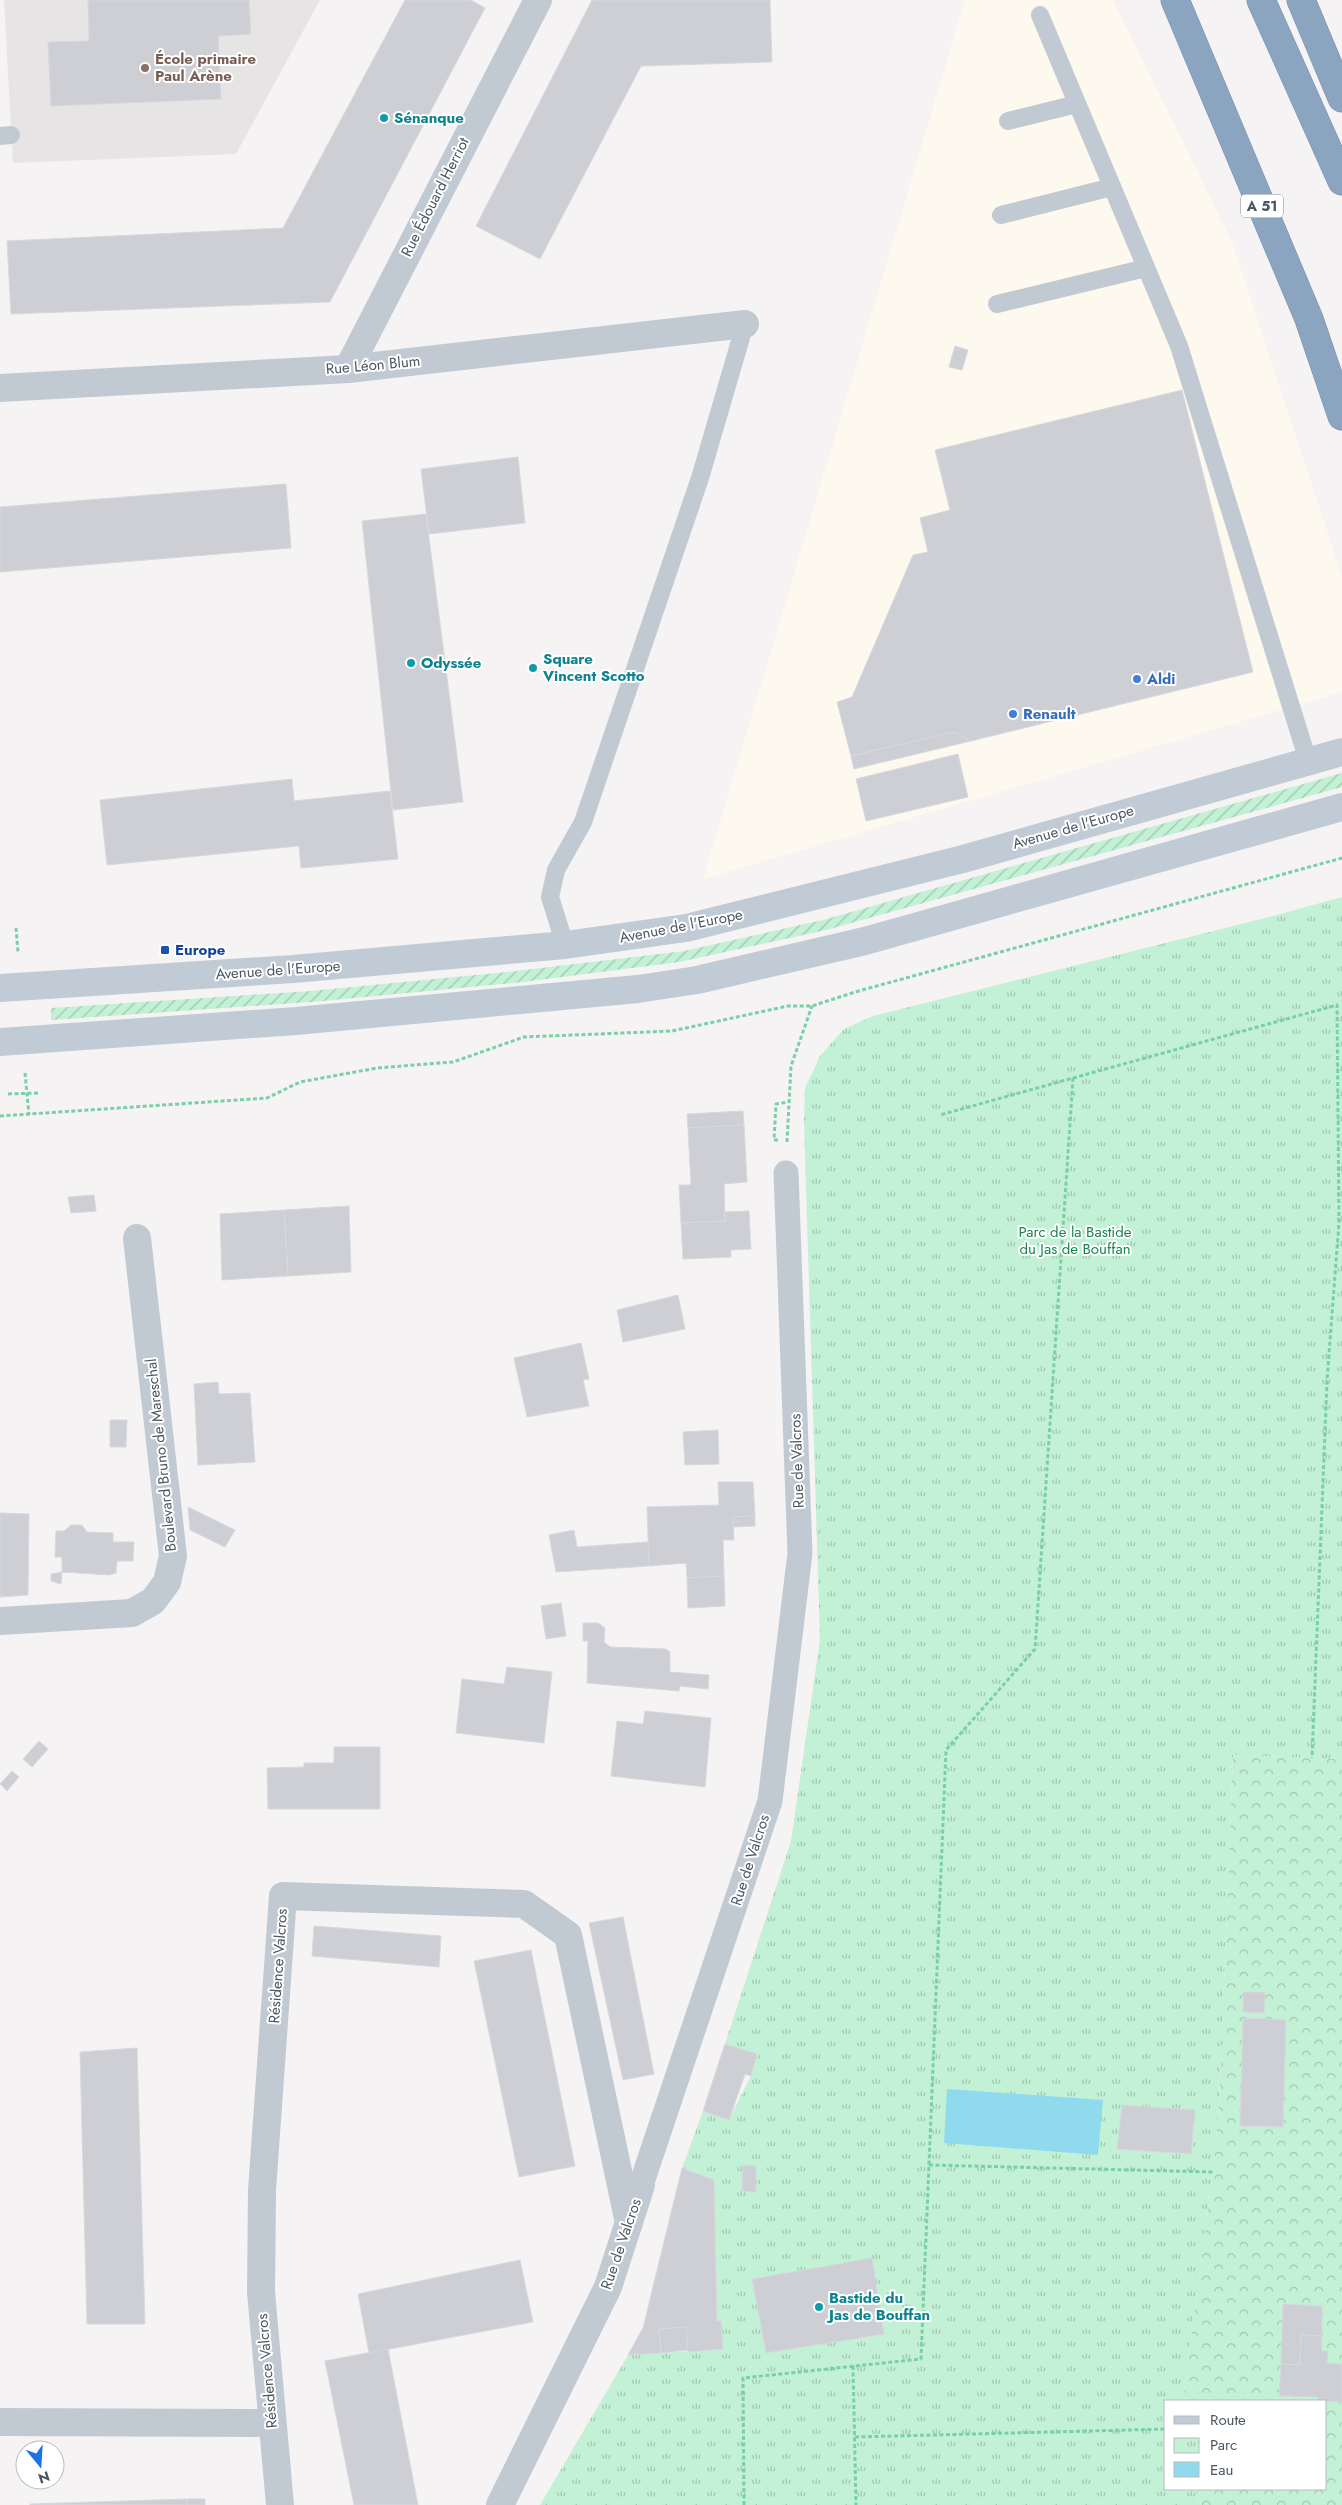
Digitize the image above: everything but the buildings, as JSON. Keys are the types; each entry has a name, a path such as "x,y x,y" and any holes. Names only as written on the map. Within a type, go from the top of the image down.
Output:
{"highway":[{"name":"A 51","path":"1175,0 1309,319 1342,416"},
{"path":"1262,0 1342,181"},
{"path":"1301,0 1342,98"}],"main road":[{"name":"Avenue de l'Europe","path":"0,988 293,969 565,945 686,928 963,859 1342,752"},
{"path":"0,1042 296,1021 638,989 697,980 865,941 1342,807"}],"street":[{"name":"Rue Édouard Herriot","path":"348,369 538,0"},
{"name":"Rue Léon Blum","path":"0,388 348,369 745,324"},
{"name":"Rue de Valcros","path":"500,2505 608,2286 770,1801 800,1553 786,1173"},
{"name":"Boulevard Bruno de Mareschal","path":"0,1621 132,1613 153,1602 167,1582 172,1556 137,1238"},
{"name":"Résidence Valcros","path":"280,2505 261,2292 262,2190 283,1896 524,1904 568,1935 629,2223"},
{"path":"0,2422 272,2423"}],"lane":[{"path":"1040,15 1179,346 1308,761"},
{"path":"1008,121 1077,104"},
{"path":"1001,215 1112,187"},
{"path":"997,304 1146,268"},
{"path":"565,945 550,897 556,870 583,822 596,787 700,478 745,324"}],"path":[{"path":"16,928 18,961"},
{"path":"940,1115 1337,1005 1339,1222 1327,1381 1312,1758"},
{"path":"786,1173 791,1066 812,1006"},
{"path":"24,1064 29,1115"},
{"path":"744,2505 743,2378 921,2359 946,1750 1035,1649 1073,1078"},
{"path":"0,1116 267,1098 300,1082"},
{"path":"8,1094 38,1093"},
{"path":"787,1140 774,1140 776,1104 788,1102"},
{"path":"929,2165 1213,2172"},
{"path":"853,2366 856,2505"},
{"path":"855,2437 1164,2429"}],"shaded area":[{"name":"École primaire Paul Arène","path":"4,0 320,0 236,154 13,163"},
{"path":"965,0 1113,0 1232,242 1342,576 1342,692 703,879"}],"green space":[{"path":"1342,773 1342,787 826,930 679,962 523,982 312,1002 51,1020 51,1008 311,991 507,972 684,951 823,920"},
{"name":"Parc de la Bastide du Jas de Bouffan","path":"1342,897 1342,1759 1233,1755 1219,2107 1213,2172 1183,2400 1164,2400 1164,2490 1196,2490 1201,2505 540,2505 628,2355 723,2349 717,2321 714,2180 682,2168 703,2111 729,2119 751,2076 757,2055 725,2044 791,1841 820,1640 804,1122 805,1088 820,1056 844,1029 873,1016 1262,919"},
{"path":"1233,1755 1342,1759 1342,2505 1201,2505 1196,2490 1327,2490 1327,2400 1183,2400 1213,2172 1219,2107"}],"water":[{"path":"947,2089 1103,2100 1098,2155 944,2143"}],"place":[{"name":"École primaire Paul Arène","path":"145,68"},
{"name":"Sénanque","path":"384,118"},
{"name":"Odyssée","path":"411,663"},
{"name":"Square Vincent Scotto","path":"533,668"},
{"name":"Aldi","path":"1137,679"},
{"name":"Renault","path":"1013,714"},
{"name":"Europe","path":"165,950"},
{"name":"Bastide du Jas de Bouffan","path":"819,2307"}]}
